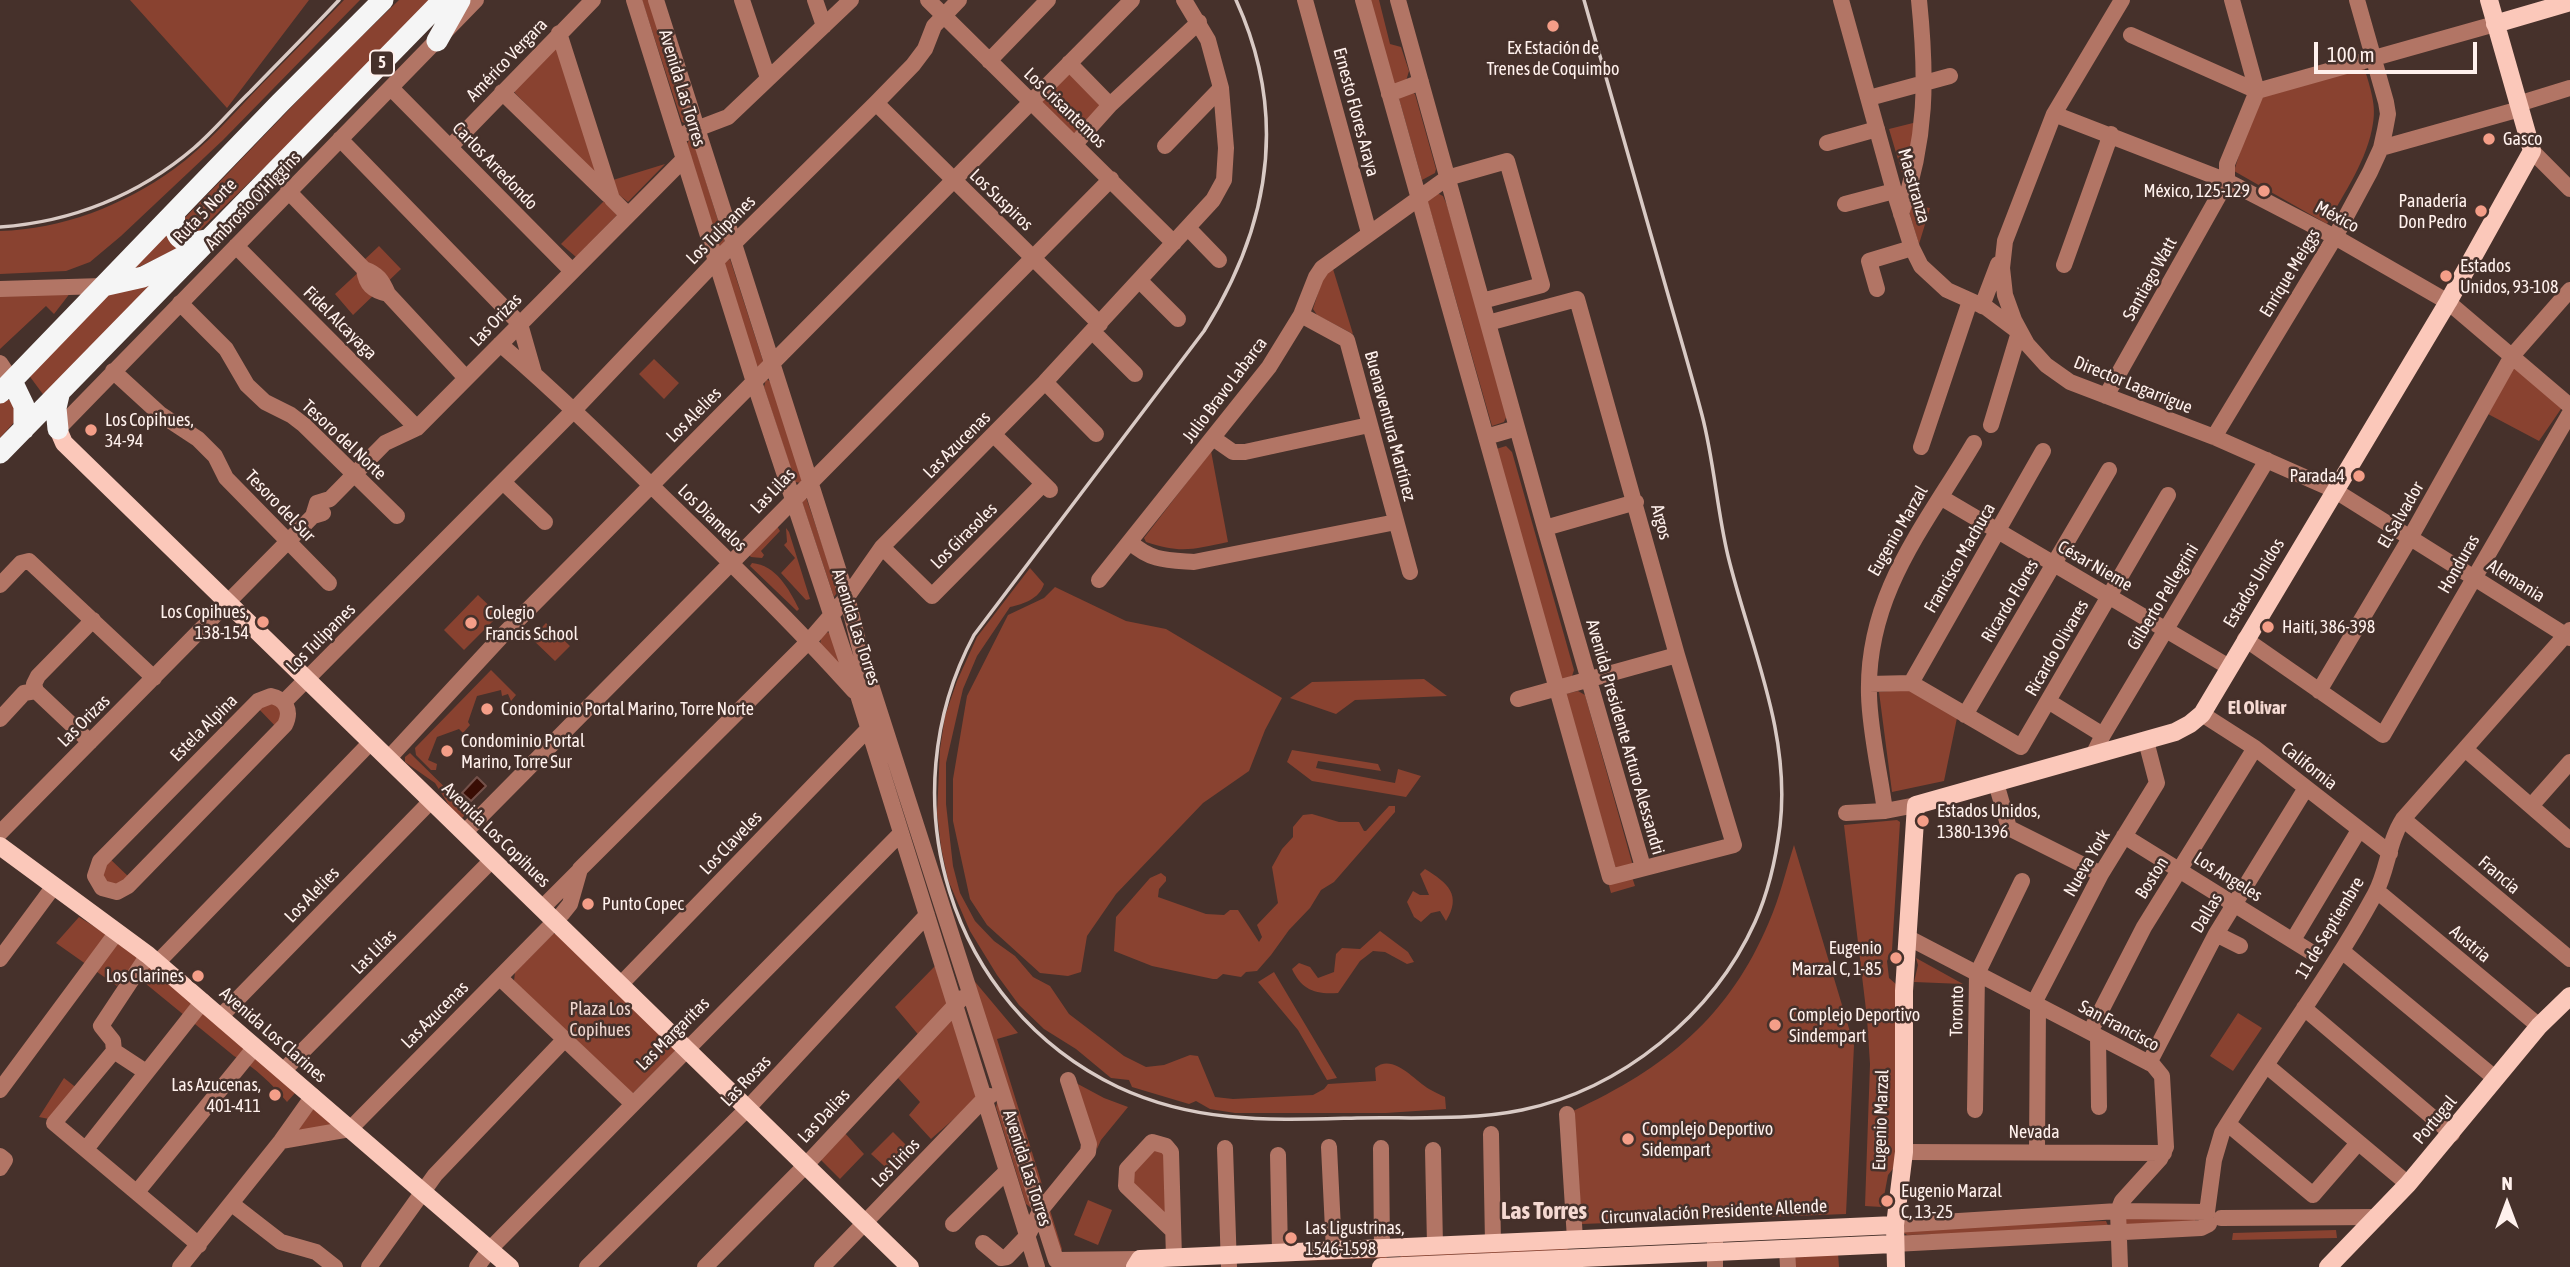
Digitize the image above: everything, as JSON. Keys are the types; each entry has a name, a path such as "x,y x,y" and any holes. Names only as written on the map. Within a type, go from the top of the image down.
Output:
{"highway":[{"name":"Ruta 5 Norte","path":"4,379 103,286 383,0"},
{"name":"Ruta 5 Norte","path":"0,453 443,0"},
{"path":"437,41 460,0"},
{"path":"176,212 174,227 181,239 191,243 210,239"},
{"path":"103,286 130,282 151,274 210,239"},
{"path":"4,379 24,406 24,429"},
{"path":"58,429 56,408 59,395"}],"main road":[{"path":"2488,0 2532,151"},
{"path":"2495,24 2570,2"},
{"name":"Estados Unidos","path":"1916,805 2146,741 2182,729 2202,714 2448,302 2532,151"},
{"name":"Avenida Los Copihues","path":"58,429 64,443 910,1267"},
{"name":"Eugenio Marzal","path":"1896,1267 1895,1225 1905,1152 1904,991 1916,805"},
{"name":"Avenida Los Clarines","path":"0,846 153,959 510,1267"},
{"name":"Portugal","path":"2328,1267 2408,1184 2539,1026 2570,996"},
{"name":"Circunvalación Presidente Allende","path":"1137,1263 1174,1258 1229,1261 1280,1252 1895,1225"},
{"path":"1574,1239 1576,1263"},
{"path":"1381,1267 1715,1259 1787,1249 1894,1244"}],"street":[{"name":"Ambrosio O'Higgins","path":"58,429 476,0"},
{"name":"Américo Vergara","path":"450,147 593,0"},
{"name":"Avenida Las Torres","path":"634,0 754,382 869,728 1037,1267"},
{"name":"Avenida Las Torres","path":"656,0 732,245 847,597 862,657 1056,1261"},
{"path":"742,0 768,78"},
{"path":"815,0 824,26"},
{"path":"677,136 729,117 851,0"},
{"name":"Los Crisantemos","path":"928,0 1174,243"},
{"name":"Los Tulipanes","path":"284,702 574,410 716,261 876,103 922,53 934,26 959,0"},
{"path":"989,61 1048,0"},
{"name":"Los Alelies","path":"388,759 500,638 1132,0"},
{"name":"Las Azucenas","path":"542,908 809,641 847,597 882,547 1045,382 1213,200 1224,180 1226,148 1221,88 1208,40 1184,0"},
{"name":"Ernesto Flores Araya","path":"1305,0 1369,233"},
{"name":"Avenida Presidente Arturo Alessandri","path":"1363,0 1610,877 1643,867 1545,528 1398,0"},
{"name":"Maestranza","path":"1840,0 1912,248 1929,275 1947,290 1997,314 2020,332"},
{"path":"1902,214 1913,180 1924,121 1925,84 1919,0"},
{"name":"Director Lagarrigue","path":"1921,447 1976,303 1992,283 2005,241 2054,114 2122,0"},
{"path":"2232,0 2257,91"},
{"name":"Enrique Meiggs","path":"2214,437 2335,236 2381,148 2388,114 2357,0"},
{"path":"1075,144 1110,106 1199,22"},
{"path":"2131,35 2257,91 2495,24"},
{"path":"559,33 612,198"},
{"name":"Los Crisantemos","path":"1069,63 1110,106"},
{"path":"1868,98 1950,76"},
{"path":"1389,94 1421,82"},
{"name":"Carlos Arredondo","path":"391,88 572,271"},
{"path":"1165,146 1221,88"},
{"path":"2381,148 2570,88"},
{"name":"Santiago Watt","path":"2106,396 2227,181 2227,164 2257,91"},
{"path":"502,92 628,215"},
{"name":"Los Suspiros","path":"876,103 1032,257 1135,374"},
{"name":"México","path":"2054,114 2227,181 2335,236 2448,302 2568,404"},
{"path":"1827,143 1877,129"},
{"path":"2064,265 2111,134"},
{"path":"340,139 520,324 534,373"},
{"path":"2532,151 2562,172 2570,189"},
{"name":"Las Orizas","path":"0,833 313,516 317,503 330,499 384,443 418,428 684,159"},
{"path":"1447,178 1507,161 1542,285 1482,301"},
{"name":"Julio Bravo Labarca","path":"1099,580 1269,367 1301,315 1322,268 1447,178"},
{"name":"Las Lilas","path":"464,833 792,498 1111,179"},
{"path":"288,191 364,270 365,281 374,290 387,294 467,378"},
{"path":"1845,204 1894,191"},
{"path":"1189,229 1219,260"},
{"name":"Director Lagarrigue","path":"2005,241 2002,268 2005,295 2020,332 2036,355 2058,374 2083,388 2214,437 2334,490"},
{"name":"Fidel Alcayaga","path":"236,246 418,428"},
{"path":"1877,289 1869,261 1912,248"},
{"path":"1140,281 1178,319"},
{"path":"0,289 103,286"},
{"name":"El Salvador","path":"2319,691 2410,538 2512,356 2570,290"},
{"name":"Argos","path":"1488,323 1577,299 1677,655 1734,845 1643,867"},
{"name":"Tesoro del Norte","path":"180,303 226,349 247,385 265,402 304,425 397,516"},
{"name":"Buenaventura Martínez","path":"1301,315 1347,340 1410,572"},
{"path":"1991,425 2020,332"},
{"name":"Los Diamelos","path":"500,344 574,410 730,562 809,641 858,695"},
{"name":"Tesoro del Sur","path":"113,371 160,414 198,439 215,456 226,478 329,583"},
{"path":"1045,382 1096,435"},
{"name":"Honduras","path":"2319,691 2383,735 2568,404"},
{"path":"1213,438 1233,452 1245,452 1369,425"},
{"path":"1486,437 1517,428"},
{"name":"Los Girasoles","path":"882,547 932,596 1046,486 994,435"},
{"name":"Eugenio Marzal","path":"1885,811 1869,698 1873,638 1886,593 1974,443"},
{"name":"Francisco Machuca","path":"1911,683 2043,451"},
{"name":"Gilberto Pellegrini","path":"2093,755 2102,735 2267,460"},
{"name":"Ricardo Flores","path":"1965,715 2109,470"},
{"path":"503,482 545,522"},
{"name":"Alemania","path":"2334,490 2569,634"},
{"name":"Ricardo Olivares","path":"1965,715 2021,747 2168,495"},
{"name":"César Nieme","path":"1941,498 2229,667"},
{"path":"1545,528 1636,502"},
{"path":"1130,542 1144,554 1165,561 1194,562 1396,522"},
{"path":"0,585 21,563 29,561 153,678"},
{"path":"90,742 36,691 34,684 38,676 93,620"},
{"name":"11 de Septiembre","path":"2214,1217 2214,1160 2218,1144 2228,1124 2342,951 2377,891 2395,831 2569,634"},
{"path":"2245,639 2319,691"},
{"path":"1518,699 1677,655"},
{"path":"1869,684 1911,683 1965,715"},
{"path":"0,719 24,693 36,691"},
{"name":"Estela Alpina","path":"102,888 95,876 100,860 258,701 271,696 284,702"},
{"path":"2048,701 2102,735"},
{"path":"81,905 102,888 112,892 122,890 138,876 285,725 289,713 284,702"},
{"name":"California","path":"2202,714 2255,748 2390,853"},
{"name":"Los Claveles","path":"620,985 869,728"},
{"name":"Nueva York","path":"2037,1151 2036,1004 2101,874 2157,783 2146,741"},
{"path":"199,1245 54,1123 114,1051 113,1041 101,1026 153,959 371,742"},
{"name":"Boston","path":"2099,1107 2094,1035 2144,927 2255,748"},
{"path":"2465,749 2570,840"},
{"path":"2531,806 2570,761"},
{"path":"1996,783 2009,828 2101,874"},
{"name":"Dallas","path":"2150,1063 2216,934 2306,788"},
{"name":"Los Alelies","path":"220,1017 431,801"},
{"name":"Estados Unidos","path":"1846,813 1885,811 1916,805"},
{"name":"Francia","path":"2403,819 2570,960"},
{"path":"2292,940 2359,830"},
{"name":"Las Margaritas","path":"477,1267 490,1250 632,1103 901,833"},
{"name":"Los Angeles","path":"2124,836 2311,952"},
{"name":"Las Lilas","path":"283,1071 492,860"},
{"name":"Las Azucenas","path":"350,1129 555,921 570,904 580,869"},
{"name":"Toronto","path":"1975,1110 1977,974 2022,881"},
{"path":"0,959 54,886"},
{"name":"Austria","path":"2377,891 2539,1026"},
{"name":"Las Rosas","path":"587,1267 747,1109 927,915"},
{"path":"0,1090 117,932"},
{"path":"2216,934 2240,946"},
{"name":"San Francisco","path":"1907,937 2157,1068 2162,1076 2167,1141 2164,1153"},
{"path":"2342,951 2496,1079"},
{"path":"500,978 632,1103"},
{"name":"Las Dalias","path":"705,1267 805,1166 970,990"},
{"path":"86,1149 202,1002"},
{"path":"2304,1008 2452,1134"},
{"path":"369,1267 425,1193 435,1175 565,1039"},
{"path":"137,1192 255,1047"},
{"path":"114,1051 146,1072"},
{"path":"2266,1065 2408,1184"},
{"path":"983,1243 1001,1258 1007,1257 1028,1235 1040,1211 1088,1152 1089,1144 1068,1080"},
{"name":"Los Lirios","path":"822,1267 985,1098 1002,1092"},
{"path":"180,1267 232,1204 313,1097"},
{"path":"1567,1114 1574,1239"},
{"path":"2228,1124 2313,1195 2358,1143"},
{"path":"281,1141 350,1129"},
{"path":"1491,1134 1493,1243"},
{"path":"1172,1230 1126,1186 1127,1169 1152,1142 1167,1146 1171,1152 1174,1258"},
{"path":"1329,1147 1334,1250"},
{"path":"1225,1148 1229,1261"},
{"path":"1381,1148 1388,1248 1393,1267"},
{"path":"1433,1150 1435,1245"},
{"name":"Nevada","path":"1905,1152 2164,1153"},
{"path":"2120,1267 2118,1211 2122,1201 2164,1153"},
{"path":"1278,1155 1280,1252"},
{"path":"953,1224 1007,1171"},
{"path":"232,1204 281,1242 316,1252 335,1267"},
{"name":"Circunvalación Presidente Allende","path":"1895,1225 2118,1211 2214,1217"},
{"path":"1894,1244 2201,1227 2214,1217 2378,1217"},
{"path":"1715,1233 1715,1259"},
{"path":"1787,1249 1788,1267"},
{"name":"Circunvalación Presidente Allende","path":"1056,1261 1137,1263"}],"green space":[{"path":"130,0 309,0 227,108"},
{"path":"344,0 360,0 223,140 90,262 66,271 0,274 0,231 46,226 91,213 134,194 174,169 209,140"},
{"path":"399,0 433,0 195,235 187,233 181,222 330,67"},
{"path":"642,0 650,0 688,120 685,123 682,122"},
{"path":"1369,0 1379,0 1390,44 1401,47 1409,71 1406,81 1394,85"},
{"path":"554,47 559,48 604,184 515,93 515,87"},
{"path":"2363,63 2374,108 2373,123 2366,150 2327,224 2234,171 2259,93"},
{"path":"1067,69 1105,107 1075,138 1037,100"},
{"path":"1410,91 1415,94 1436,169 1435,173 1422,180 1398,95"},
{"path":"1917,122 1905,183 1889,129"},
{"path":"689,140 693,140 725,243 719,247 687,144"},
{"path":"665,164 628,202 618,194 613,180"},
{"path":"1437,193 1443,196 1447,205 1508,413 1504,422 1492,426 1427,199"},
{"path":"604,201 617,215 576,257 561,244"},
{"path":"1907,205 1930,208 1919,244"},
{"path":"168,229 183,246 118,277"},
{"path":"379,246 401,269 353,315 335,294 362,269 362,262"},
{"path":"730,259 763,361 763,365 759,367 756,365 724,263"},
{"path":"1333,269 1353,334 1317,315 1313,309 1324,274"},
{"path":"155,280 45,397 28,374 106,293"},
{"path":"71,292 54,314 46,306 0,349 0,295"},
{"path":"654,359 679,383 664,399 639,374"},
{"path":"2515,365 2563,406 2539,441 2488,414"},
{"path":"766,379 771,382 802,478 801,483 795,482 764,387"},
{"path":"12,400 17,419 0,438 0,403"},
{"path":"1506,446 1512,452 1574,670 1572,676 1559,681 1493,450"},
{"path":"1211,451 1228,542 1187,549 1146,542 1144,538"},
{"path":"806,497 838,591 834,597 802,502"},
{"path":"777,526 780,531 761,551 764,555 762,558 751,557 749,555"},
{"path":"786,528 810,599 806,600 781,573 795,558 784,545 787,542"},
{"path":"752,563 768,568 781,579 799,609 797,611 750,566"},
{"path":"1030,568 1044,584 1042,589 1035,597 1010,607 977,656 963,689 946,763 946,804 953,866 960,893 975,921 994,941 1015,956 1033,977 1050,986 1069,1014 1124,1056 1146,1067 1164,1065 1190,1055 1198,1056 1215,1097 1233,1099 1313,1095 1328,1084 1376,1081 1375,1068 1389,1064 1445,1097 1446,1109 1386,1113 1235,1113 1210,1109 1196,1101 1189,1104 1132,1087 1129,1080 1111,1078 1076,1049 1044,1029 1019,1005 970,931 948,880 937,813 940,749 945,716 957,681 977,637"},
{"path":"1055,587 1126,621 1166,629 1282,698 1265,730 1249,771 1203,803 1116,894 1087,936 1081,972 1068,976 1040,973 987,925 970,899 953,821 953,779 967,696 1008,615 1044,598"},
{"name":"Colegio Francis School","path":"478,595 499,615 464,650 444,630"},
{"path":"546,623 570,646 555,661 531,638"},
{"path":"827,632 831,634 845,670 820,646 821,637"},
{"path":"491,670 516,695 511,701 508,694 502,696 501,690 477,696 468,722 470,725 463,733 459,729 437,737 428,760 437,764 436,770 431,770 416,755 415,748"},
{"path":"1424,679 1447,696 1355,700 1336,714 1290,698 1312,682"},
{"path":"1911,689 1957,718 1944,781 1892,792 1879,692"},
{"path":"1578,691 1585,695 1633,866 1616,870 1565,694"},
{"path":"262,701 284,706 278,729 256,706"},
{"path":"1292,750 1378,764 1381,771 1318,761 1316,768 1395,783 1398,769 1421,776 1406,797 1312,781 1287,762"},
{"path":"410,753 469,811 462,818 450,807 435,783 405,762 405,757"},
{"path":"1389,806 1395,806 1395,812 1334,882 1321,890 1310,908 1257,971 1246,972 1241,977 1223,974 1213,979 1152,966 1114,951 1116,917 1150,878 1161,873 1166,877 1166,881 1159,889 1158,897 1206,914 1224,915 1230,910 1238,910 1259,942 1262,937 1257,925 1278,903 1272,867 1282,849 1293,837 1293,827 1303,815 1312,814 1339,822 1359,822 1366,831"},
{"path":"1897,820 1900,822 1892,950 1887,961 1889,978 1897,985 1896,1165 1888,1175 1882,1207 1865,1206 1870,1064 1844,825"},
{"name":"Complejo Deportivo Sindempart","path":"1794,845 1854,1045 1846,1214 1582,1224 1573,1111 1637,1077 1691,1036 1714,1012 1735,986 1753,956 1773,913"},
{"path":"107,856 132,880 111,890 98,869"},
{"path":"1425,869 1450,890 1453,904 1446,921 1440,911 1431,913 1421,922 1414,917 1407,902 1413,891 1420,895 1429,895 1420,874"},
{"path":"1632,877 1635,886 1611,893 1608,882"},
{"path":"79,917 145,958 296,1092 287,1102 256,1071 129,970 117,986 56,943"},
{"path":"1380,931 1408,952 1414,962 1407,964 1385,952 1373,951 1360,961 1338,993 1316,992 1304,986 1292,969 1299,963 1310,967 1318,978 1334,972 1336,954 1342,948 1360,949"},
{"name":"Plaza Los Copihues","path":"553,934 675,1049 633,1093 514,981 515,972"},
{"path":"1916,958 1963,984 1914,982 1918,965"},
{"path":"935,966 979,1097 931,1139 909,1115 920,1102 898,1078 927,1045 895,1007"},
{"path":"1274,972 1337,1078 1327,1080 1298,1030 1258,982"},
{"path":"971,977 1018,1033 997,1039 1061,1252"},
{"path":"2238,1013 2262,1028 2233,1071 2210,1056"},
{"path":"64,1078 78,1089 54,1120 39,1117"},
{"path":"1076,1083 1128,1107 1101,1140 1097,1149"},
{"path":"1001,1102 1034,1205 1030,1207 1026,1204 996,1107 997,1103"},
{"path":"316,1105 338,1124 297,1131"},
{"path":"843,1131 864,1154 840,1179 818,1157"},
{"path":"893,1132 915,1154 893,1174 871,1154"},
{"path":"1153,1147 1166,1153 1169,1221 1130,1185 1133,1170"},
{"path":"1088,1200 1112,1210 1098,1245 1074,1235"},
{"path":"2123,1218 2195,1218 2195,1221 2123,1225"},
{"path":"2106,1221 2109,1228 2105,1230 1907,1235 1902,1232 1906,1226"},
{"path":"2336,1230 2337,1238 2232,1240 2233,1233"},
{"path":"1569,1248 1401,1257 1399,1255"},
{"path":"1838,1253 1839,1267 1792,1267 1792,1255"},
{"path":"1389,1256 1386,1258 1237,1263"}],"shaded area":[{"path":"477,777 486,786 471,801 462,793"}],"railway":[{"path":"0,227 79,212 127,192 173,165 209,135 339,0"},
{"path":"1236,0 1253,43 1263,86 1267,128 1265,170 1257,211 1244,251 1204,331 974,635 948,698 936,763 937,828 950,892 975,951 1012,1005 1059,1051 1118,1087 1147,1099 1206,1114 1265,1119 1481,1116 1522,1110 1559,1100 1595,1085 1629,1066 1660,1043 1689,1017 1715,988 1737,956 1755,922 1771,875 1780,826 1782,791 1774,723 1728,556 1702,415 1584,0"}],"place":[{"name":"Ex Estación de Trenes de Coquimbo","path":"1553,26"},
{"name":"Gasco","path":"2489,139"},
{"name":"México, 125-129","path":"2264,191"},
{"name":"Panadería Don Pedro","path":"2481,211"},
{"name":"Estados Unidos, 93-108","path":"2446,276"},
{"name":"Los Copihues, 34-94","path":"91,430"},
{"name":"Parada4","path":"2359,476"},
{"name":"Los Copihues, 138-154","path":"263,622"},
{"name":"Colegio Francis School","path":"471,623"},
{"name":"Haití, 386-398","path":"2268,627"},
{"name":"Condominio Portal Marino, Torre Norte","path":"487,709"},
{"name":"Condominio Portal Marino, Torre Sur","path":"447,751"},
{"name":"Estados Unidos, 1380-1396","path":"1923,821"},
{"name":"Punto Copec","path":"588,904"},
{"name":"Eugenio Marzal C, 1-85","path":"1896,958"},
{"name":"Los Clarines","path":"198,976"},
{"name":"Complejo Deportivo Sindempart","path":"1775,1025"},
{"name":"Las Azucenas, 401-411","path":"275,1095"},
{"name":"Complejo Deportivo Sidempart","path":"1628,1139"},
{"name":"Eugenio Marzal C, 13-25","path":"1887,1201"},
{"name":"Las Ligustrinas, 1546-1598","path":"1291,1238"}],"district":[{"name":"El Olivar","path":"2257,708"},
{"name":"Las Torres","path":"1544,1211"}]}
